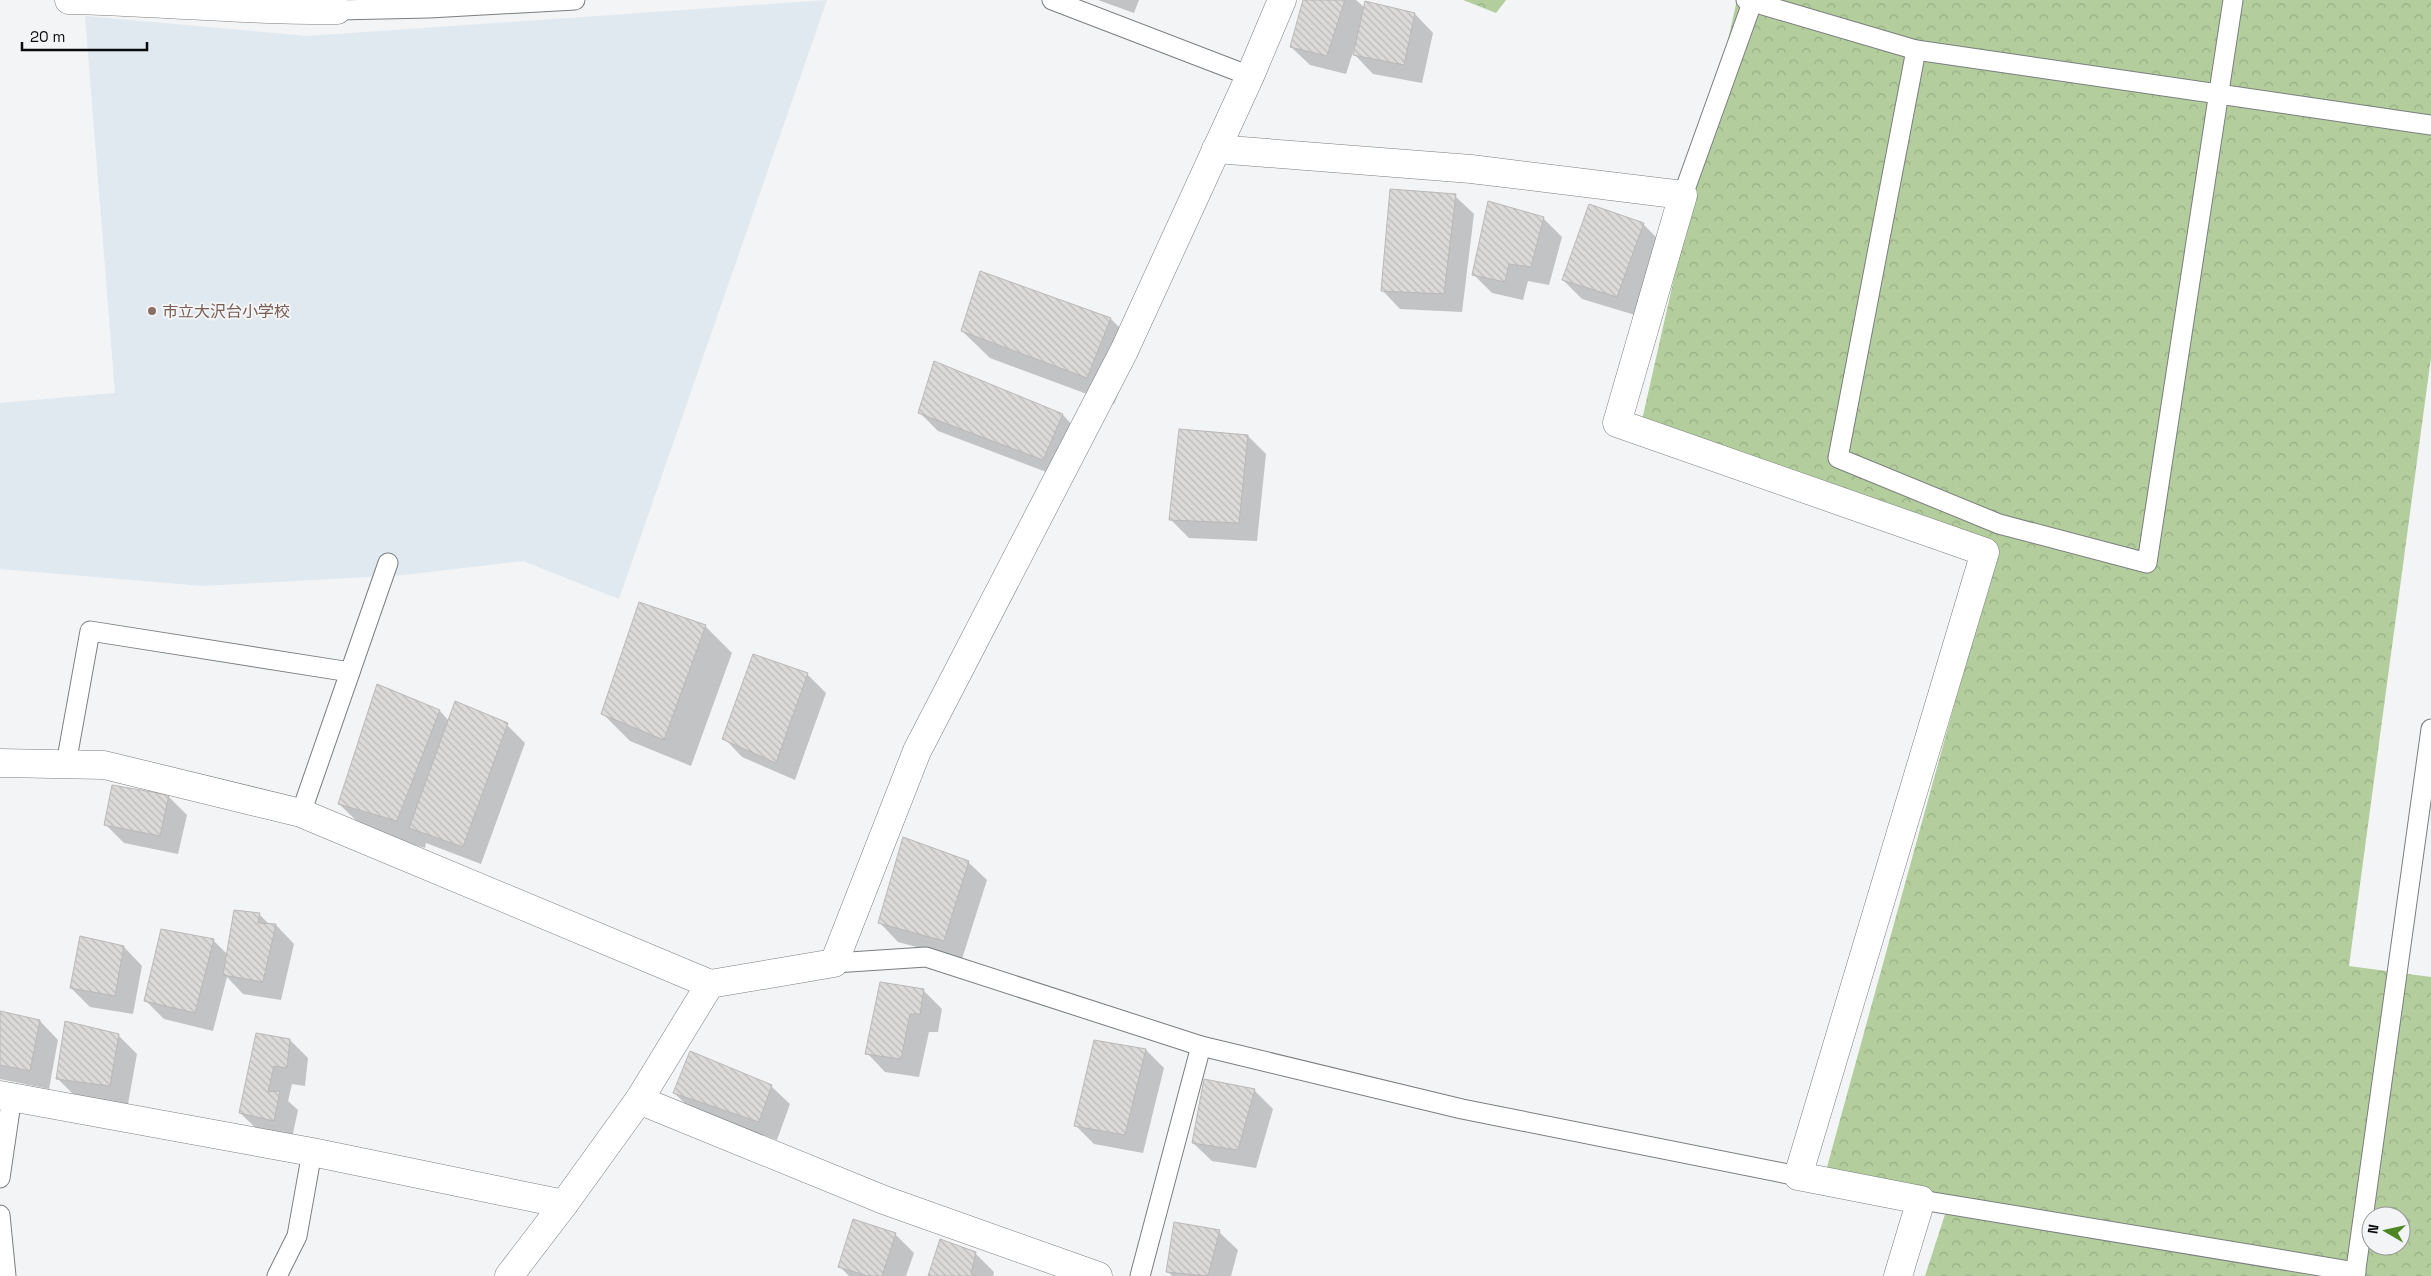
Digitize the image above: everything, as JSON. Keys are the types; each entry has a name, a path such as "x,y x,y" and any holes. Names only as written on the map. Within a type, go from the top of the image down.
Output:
{"street":[{"path":"69,0 142,1 289,11 337,10"},
{"path":"0,762 104,765 301,813 710,984 834,963 917,751 1124,351 1250,76 1282,0"},
{"path":"1216,149 1471,170 1683,195 1617,423 1985,552 1798,1176 1920,1200 1898,1276"},
{"path":"508,1276 564,1204 639,1100 710,984"},
{"path":"6,1095 312,1152 564,1204"},
{"path":"639,1100 884,1200 1098,1276"}],"lane":[{"path":"337,10 429,4 575,0"},
{"path":"1052,0 1250,76"},
{"path":"1916,50 1838,458 1999,524 2147,563 2233,0"},
{"path":"1683,195 1749,2 1916,50 2431,124"},
{"path":"301,813 388,564"},
{"path":"66,764 90,630 350,672"},
{"path":"1920,1200 2355,1274 2431,729"},
{"path":"834,963 926,957 1201,1046 1462,1109 1798,1176"},
{"path":"1140,1276 1201,1046"},
{"path":"0,1178 6,1095"},
{"path":"277,1276 297,1236 312,1152"},
{"path":"0,1215 6,1276"}],"shaded area":[{"path":"827,0 619,599 523,561 404,575 203,586 0,569 0,403 115,393 85,16 308,36"}],"green space":[{"path":"1463,0 1506,0 1496,13"},
{"path":"1737,0 2431,0 2431,357 2349,966 2431,977 2431,1276 1925,1276 1950,1199 1824,1178 1996,553 1642,420"}],"building":[{"path":"1303,0 1345,0 1327,56 1290,47"},
{"path":"1365,1 1415,13 1404,65 1353,55"},
{"path":"1390,189 1456,194 1444,294 1381,291"},
{"path":"1488,201 1544,217 1531,267 1509,264 1505,282 1472,275"},
{"path":"1589,204 1644,223 1617,297 1562,280"},
{"path":"980,271 1111,318 1087,378 961,331"},
{"path":"934,361 1063,414 1043,460 918,413"},
{"path":"1179,429 1248,435 1239,523 1169,520"},
{"path":"639,602 706,625 664,740 601,714"},
{"path":"753,654 808,673 776,763 722,739"},
{"path":"377,684 440,710 397,821 338,804"},
{"path":"455,701 508,723 463,847 409,828"},
{"path":"112,785 169,795 160,836 104,825"},
{"path":"903,837 969,861 944,941 878,923"},
{"path":"234,910 260,913 258,923 276,924 263,982 223,975"},
{"path":"161,929 214,939 195,1013 144,1001"},
{"path":"80,936 124,946 115,996 70,988"},
{"path":"880,982 924,989 920,1014 910,1014 901,1059 865,1054"},
{"path":"0,1011 40,1020 30,1071 0,1065"},
{"path":"65,1021 119,1034 110,1086 56,1079"},
{"path":"256,1033 290,1039 287,1068 274,1066 268,1092 280,1091 274,1121 239,1113"},
{"path":"1094,1040 1146,1049 1125,1135 1074,1126"},
{"path":"690,1051 772,1085 759,1122 673,1093"},
{"path":"1204,1079 1255,1089 1238,1150 1192,1143"},
{"path":"853,1219 896,1233 882,1276 868,1276 838,1267"},
{"path":"1174,1222 1220,1230 1208,1276 1166,1272"},
{"path":"940,1239 976,1252 971,1274 976,1276 928,1276"}],"place":[{"name":"市立大沢台小学校","path":"152,311"}]}
